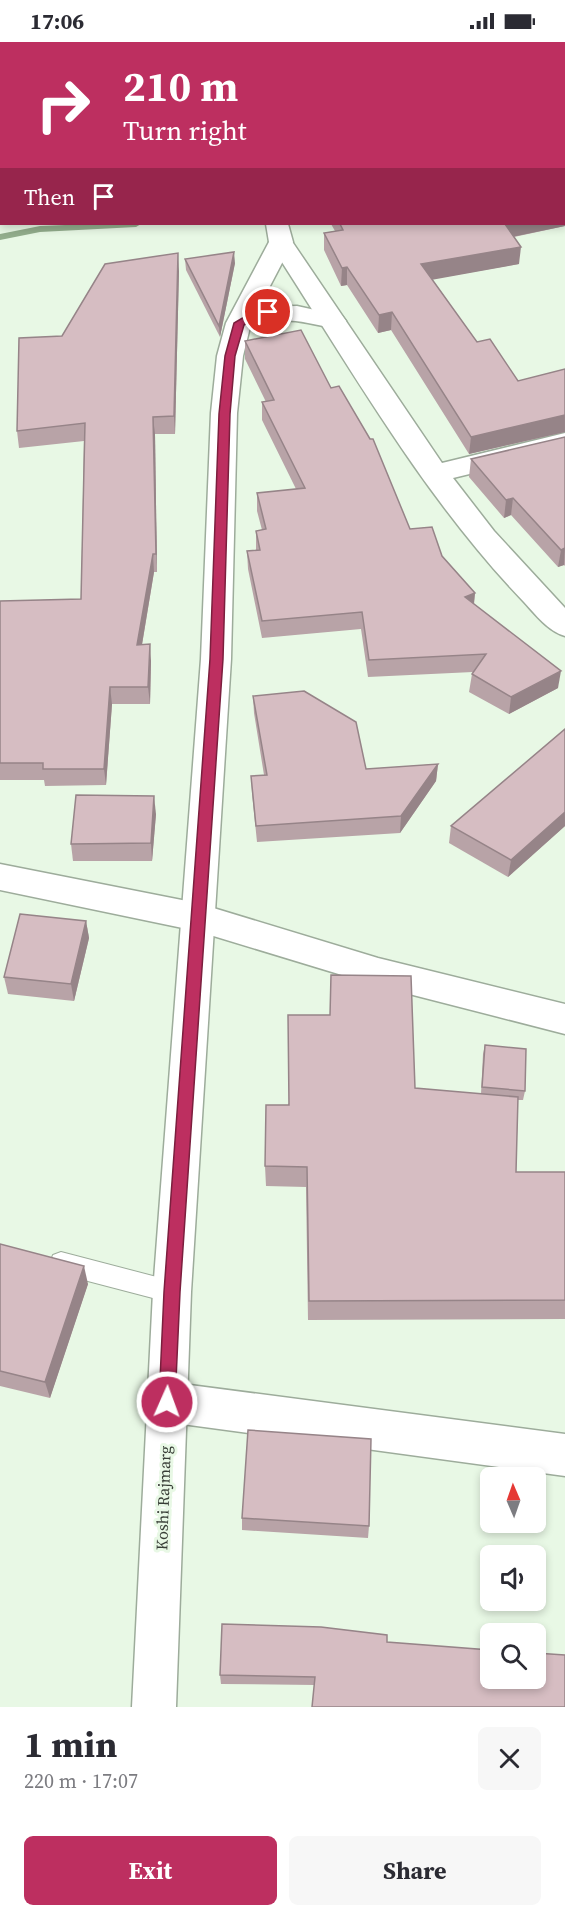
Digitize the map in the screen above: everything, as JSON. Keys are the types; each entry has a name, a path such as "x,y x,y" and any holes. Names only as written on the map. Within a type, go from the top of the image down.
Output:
{"main road":[{"path":"279,233 333,321 434,474 524,587 565,626"},
{"name":"Koshi Rajmarg","path":"154,1707 172,1292 216,659 224,414 230,356 239,323 279,233"},
{"path":"239,323 255,315 290,311 333,321"},
{"path":"434,474 565,442"},
{"path":"0,877 197,917 378,972 565,1019"},
{"path":"167,1402 565,1455"}],"lane":[{"path":"34,1257 172,1292"}],"building":[{"path":"340,225 506,225 521,247 421,264 477,342 490,339 518,381 565,369 565,415 471,437 392,312 379,315 347,267 342,268 324,233 343,230"},
{"path":"234,252 219,326 185,259"},
{"path":"178,253 174,416 153,417 156,554 153,554 137,645 150,644 148,687 110,687 104,769 43,769 43,763 0,763 0,601 81,599 85,423 17,431 19,338 62,336 105,264"},
{"path":"301,330 331,388 339,386 370,439 373,439 410,529 432,527 442,556 475,593 465,597 561,671 511,697 472,674 486,654 369,660 362,612 262,621 247,551 260,550 256,531 266,529 257,493 305,488 262,402 274,400 245,341"},
{"path":"565,437 565,548 561,550 513,498 506,500 471,459"},
{"path":"304,691 356,722 366,769 438,764 401,816 256,826 251,776 267,775 253,696"},
{"path":"565,729 565,812 511,860 451,826"},
{"path":"76,795 154,796 151,843 71,844"},
{"path":"20,914 86,921 71,984 4,977"},
{"path":"331,975 411,976 415,1088 518,1097 516,1172 565,1172 565,1300 309,1301 307,1167 265,1166 266,1105 289,1105 288,1015 330,1015"},
{"path":"485,1045 526,1049 525,1091 482,1087"},
{"path":"0,1244 84,1266 45,1382 0,1371"},
{"path":"248,1430 371,1439 369,1526 242,1518"},
{"path":"222,1624 321,1627 387,1635 387,1642 480,1649 480,1689 546,1689 546,1654 565,1655 565,1707 312,1707 315,1677 220,1675"}],"waterway":[{"path":"0,237 40,229 117,225"}],"route":[{"path":"167,1402 172,1292 216,659 222,534 224,414 230,356 239,323 255,315 268,312"}]}
